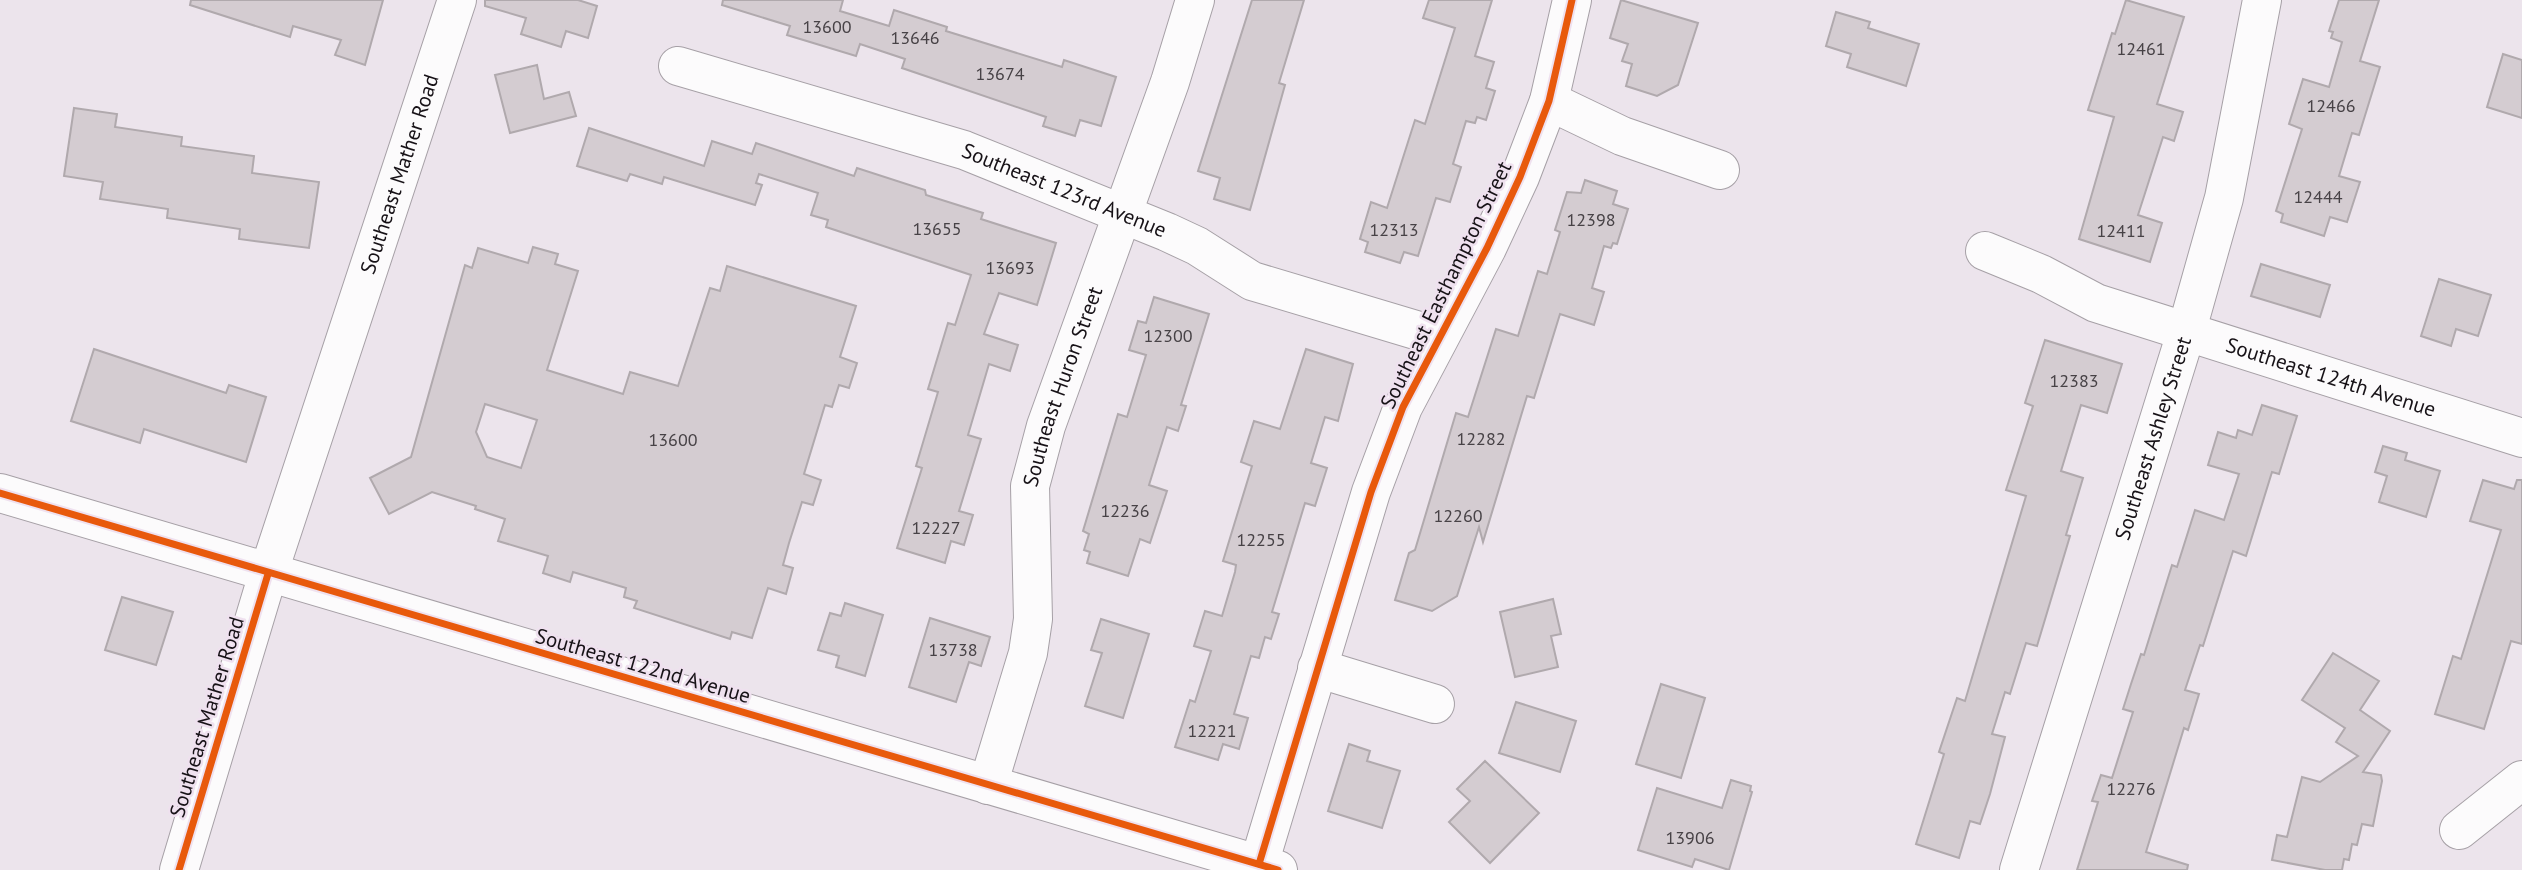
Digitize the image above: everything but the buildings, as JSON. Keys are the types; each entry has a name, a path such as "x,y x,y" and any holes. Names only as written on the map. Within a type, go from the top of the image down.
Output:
{"street":[{"name":"Southeast Mather Road","path":"179,870 268,574 457,0"},
{"name":"Southeast Huron Street","path":"988,785 1028,653 1033,619 1030,486 1046,426 1170,82 1195,0"},
{"name":"Southeast Easthampton Street","path":"1268,867 1317,668 1371,492 1403,407 1515,189 1549,101 1572,0"},
{"name":"Southeast Ashley Street","path":"2019,870 2186,333 2224,198 2262,0"},
{"name":"Southeast 123rd Avenue","path":"678,66 964,150 1197,246 1252,281 1439,337"},
{"path":"1549,101 1622,136 1720,170"},
{"name":"Southeast 124th Avenue","path":"1985,251 2041,274 2095,303 2522,438"},
{"name":"Southeast 122nd Avenue","path":"0,493 1268,867"},
{"path":"1317,668 1435,704"},
{"path":"2459,830 2522,780"}],"cycle path":[{"path":"1259,864 1371,492 1403,407 1487,248 1520,177 1549,101 1572,0"},
{"path":"0,493 1278,870"},
{"path":"179,870 268,574"}]}
